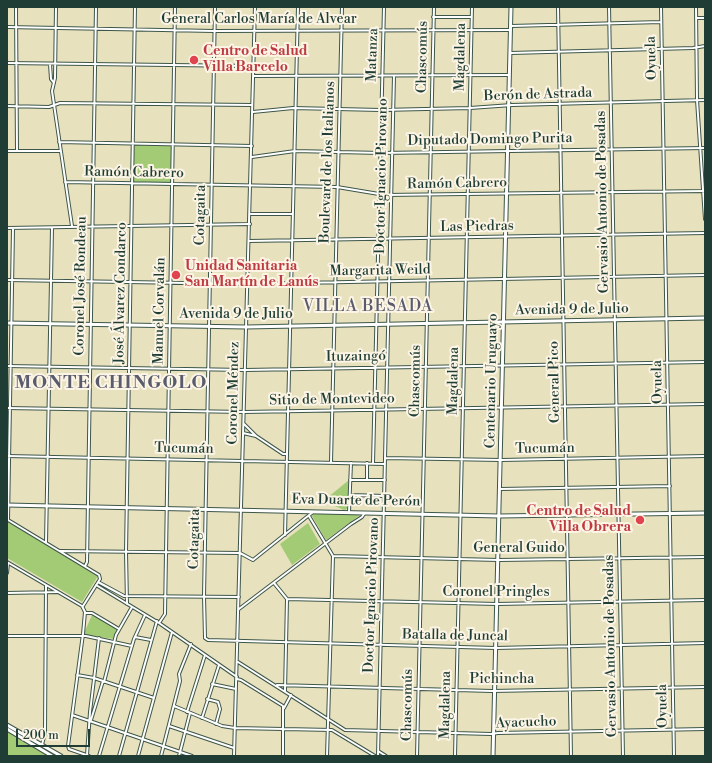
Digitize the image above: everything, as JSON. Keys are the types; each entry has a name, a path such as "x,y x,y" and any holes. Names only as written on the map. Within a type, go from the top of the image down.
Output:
{"main road":[{"name":"Centenario Uruguayo","path":"493,756 499,560 511,7"},
{"name":"Avenida 9 de Julio","path":"9,323 246,327 705,318"},
{"name":"Eva Duarte de Perón","path":"8,505 286,510 499,516 705,513"},
{"path":"7,725 61,756"},
{"path":"7,729 52,756"}],"street":[{"path":"16,7 17,151"},
{"path":"56,7 54,84 52,89 72,226"},
{"name":"Coronel José Rondeau","path":"85,566 87,550 96,7"},
{"name":"José Álvarez Condarco","path":"127,604 127,458 134,144 135,7"},
{"name":"Manuel Corvalán","path":"158,622 164,616 165,596 175,7"},
{"name":"Cotagaita","path":"206,638 204,596 215,7"},
{"name":"Coronel Méndez","path":"234,756 238,662 244,370 250,224 255,7"},
{"path":"285,535 286,454 290,368 291,283 297,108 298,7"},
{"name":"Boulevard de los Italianos","path":"331,462 334,282 342,7"},
{"name":"Matanza","path":"373,463 374,367 384,7"},
{"name":"Chascomús","path":"417,756 434,7"},
{"name":"Magdalena","path":"455,756 470,151 472,7"},
{"name":"General Pico","path":"558,7 571,756"},
{"name":"Gervasio Antonio de Posadas","path":"609,7 613,148 623,756"},
{"name":"Oyuela","path":"661,7 674,756"},
{"path":"696,7 697,100 705,219"},
{"path":"433,18 472,17"},
{"path":"696,18 705,18"},
{"name":"General Carlos María de Alvear","path":"7,28 174,31 471,31 558,24 661,22"},
{"path":"510,53 662,49 705,46"},
{"path":"7,63 253,66"},
{"path":"50,64 50,79 54,84"},
{"path":"253,76 297,77 509,74"},
{"name":"Doctor Ignacio Pirovano","path":"378,756 394,76"},
{"name":"Berón de Astrada","path":"252,112 297,108 393,110 705,100"},
{"path":"7,106 49,107 54,104 252,105"},
{"path":"59,142 252,146"},
{"name":"Diputado Domingo Purita","path":"252,157 295,151 431,152 613,148 705,148"},
{"path":"7,151 60,151"},
{"name":"Ramón Cabrero","path":"65,182 337,187 379,195 704,191"},
{"path":"250,214 293,214"},
{"path":"7,228 250,224"},
{"path":"46,542 48,506 52,228"},
{"path":"13,229 9,323 8,520 101,577 82,606"},
{"name":"Las Piedras","path":"249,241 705,233"},
{"name":"Margarita Weild","path":"7,280 247,284 615,278 705,275"},
{"name":"Ituzaingó","path":"9,366 244,370 290,368 705,362"},
{"name":"Sitio de Montevideo","path":"8,408 244,412 705,404"},
{"path":"244,424 256,436 286,454"},
{"path":"243,433 256,436"},
{"path":"281,461 286,454"},
{"name":"Tucumán","path":"8,456 385,464"},
{"name":"Tucumán","path":"386,458 463,458 501,460 705,456"},
{"path":"350,512 351,463"},
{"path":"367,463 367,480"},
{"path":"350,480 385,480"},
{"path":"500,489 670,486"},
{"path":"350,495 385,496"},
{"path":"60,551 87,550 240,554 253,560 314,511"},
{"path":"239,609 325,543 362,517 365,512"},
{"path":"309,516 333,556 327,756"},
{"name":"General Guido","path":"333,556 499,560 705,557"},
{"path":"7,562 7,573"},
{"path":"7,562 82,606 85,613 68,746 69,748 88,756 89,723 99,638"},
{"path":"98,582 119,594 126,596 239,597"},
{"path":"274,583 287,599 285,691"},
{"path":"42,745 45,732 46,585"},
{"path":"96,585 158,622 237,678 283,707"},
{"path":"7,593 46,594 58,592"},
{"name":"Coronel Pringles","path":"287,599 497,604 705,600"},
{"path":"90,720 119,629 132,607"},
{"path":"85,613 92,613 119,629"},
{"path":"99,756 121,688 132,646 145,614"},
{"path":"119,756 151,640 158,622"},
{"path":"138,756 172,632"},
{"path":"7,636 99,638 132,646"},
{"path":"135,637 151,640"},
{"name":"Batalla de Juncal","path":"206,638 208,640 496,648 705,644"},
{"path":"161,756 180,681 180,674 191,644"},
{"path":"179,756 188,713 205,655"},
{"path":"238,662 328,719"},
{"path":"202,718 219,665"},
{"path":"77,675 94,678 154,698"},
{"path":"212,684 236,689"},
{"name":"Pichincha","path":"276,685 495,691 705,687"},
{"path":"283,756 283,707 291,695"},
{"path":"208,699 218,702 220,709 216,724"},
{"path":"174,706 216,724 235,728 328,730 336,732 375,756"},
{"path":"72,715 108,726 143,740 164,745 192,756"},
{"name":"Ayacucho","path":"328,719 348,730 378,732 494,733 705,730"},
{"path":"168,726 234,748"},
{"path":"378,752 386,756"}],"green space":[{"path":"134,144 173,144 172,184 133,183"},
{"path":"349,480 347,509 344,510 328,503 327,498"},
{"path":"314,513 360,515 326,540 312,516"},
{"path":"7,520 98,576 82,602 7,558"},
{"path":"308,523 320,544 292,565 280,544"},
{"path":"92,615 117,629 114,639 85,635 84,633"},
{"path":"7,730 51,756 7,756"}],"place":[{"name":"Centro de Salud Villa Barcelo","path":"194,60"},
{"name":"Unidad Sanitaria San Martín de Lanús","path":"176,275"},
{"name":"Centro de Salud Villa Obrera","path":"640,520"}],"district":[{"name":"VILLA BESADA","path":"368,307"},
{"name":"MONTE CHINGOLO","path":"111,384"}]}
